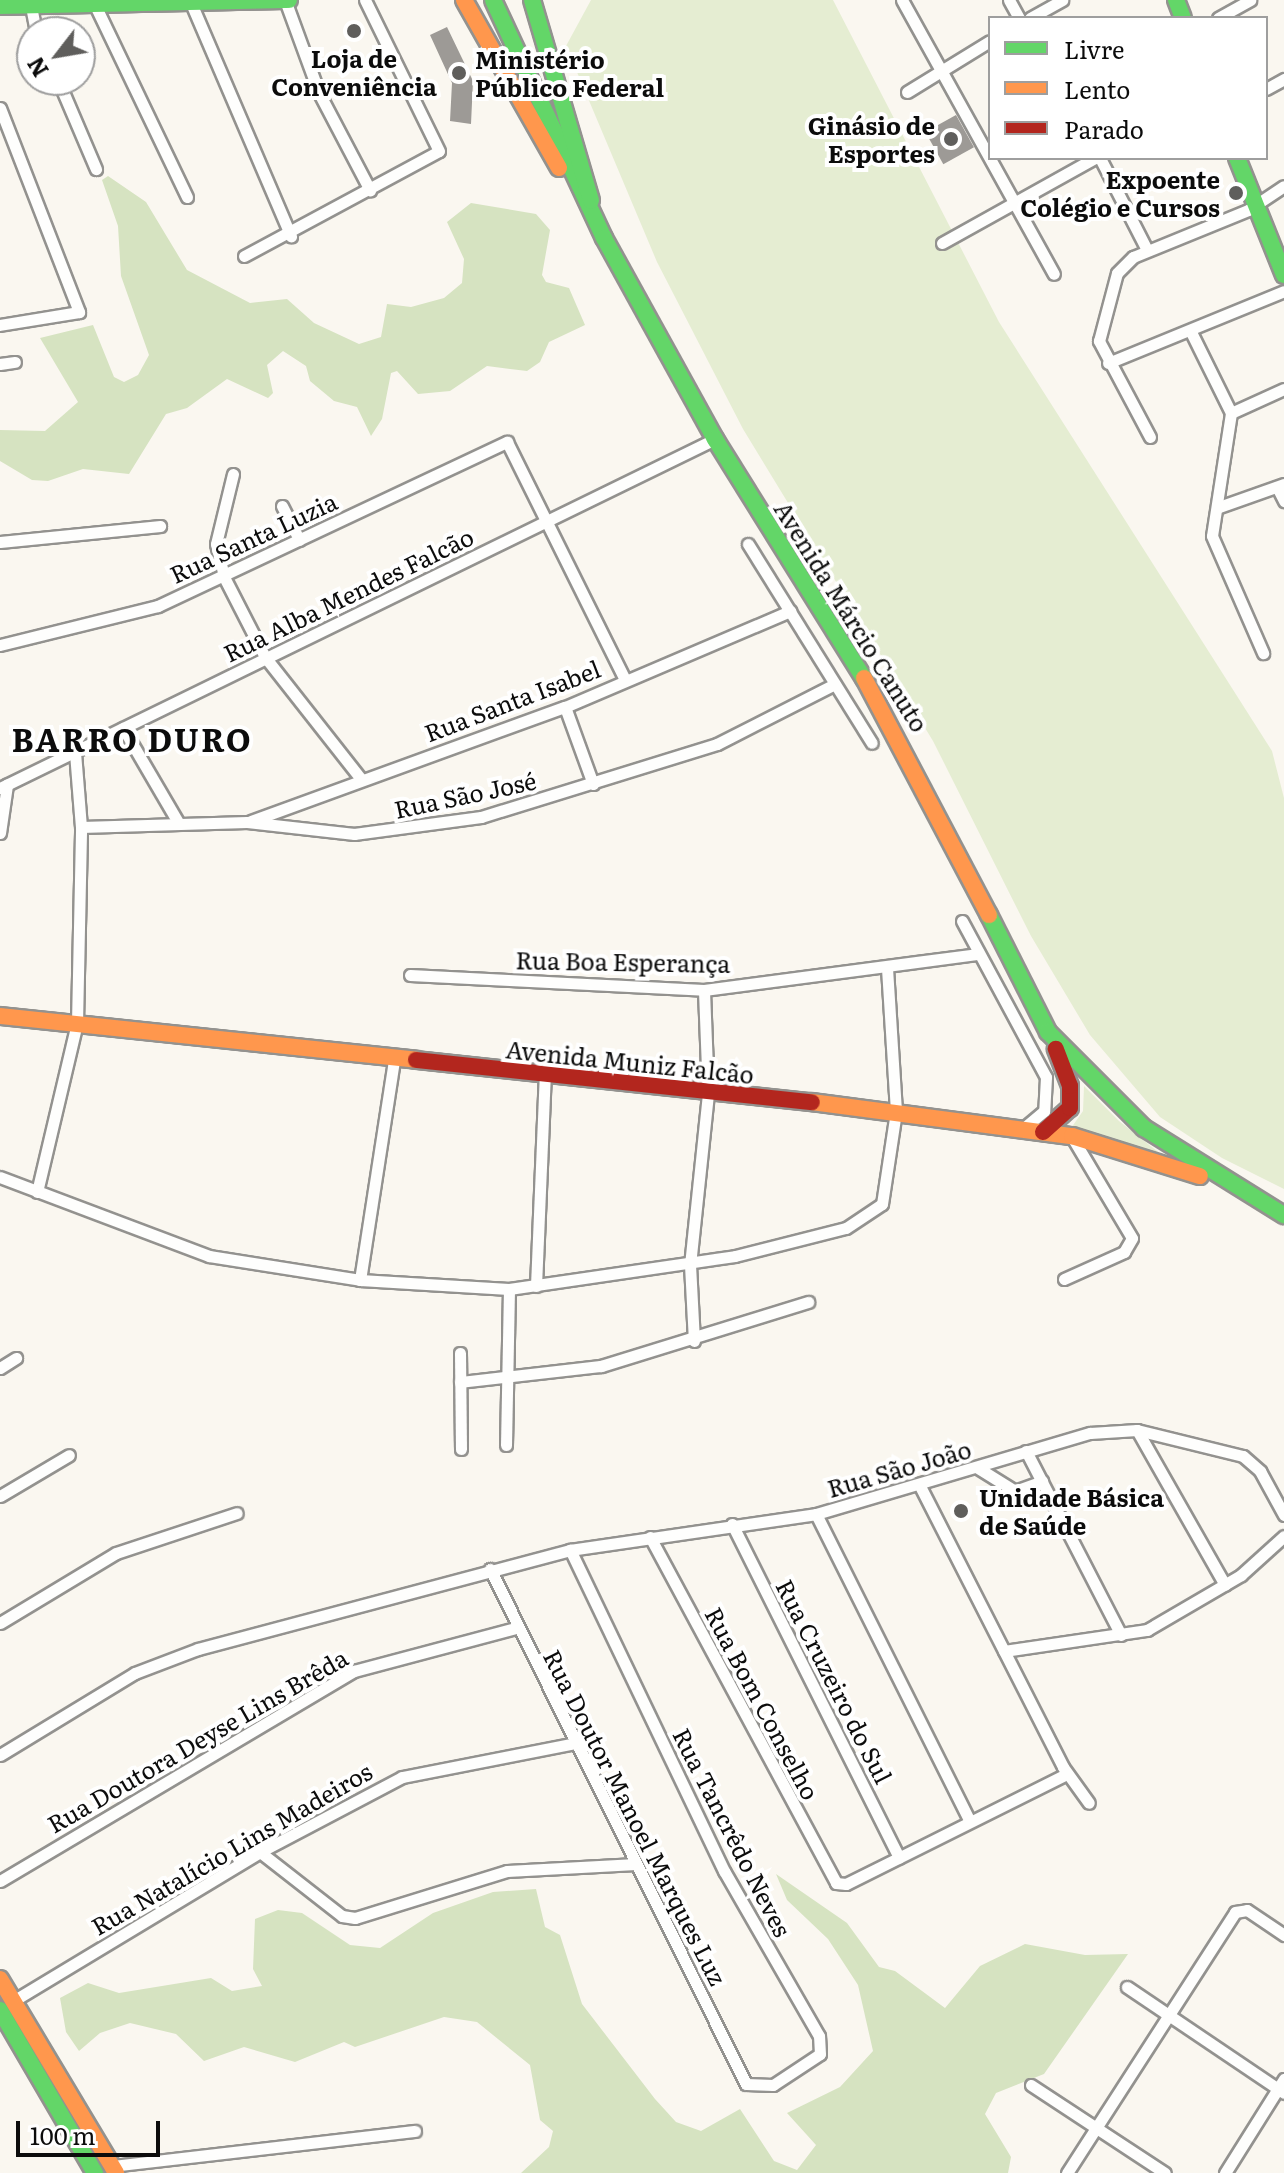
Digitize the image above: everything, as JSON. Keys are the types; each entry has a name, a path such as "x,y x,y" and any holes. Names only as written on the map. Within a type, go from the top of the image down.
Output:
{"main road":[{"path":"0,6 30,2 95,5 287,0"},
{"path":"464,0 604,238"},
{"name":"Avenida Márcio Canuto","path":"493,0 604,238 715,439 896,730 1048,1032 1112,1103 1245,1193"},
{"path":"532,0 594,217"},
{"path":"1238,160 1284,275"},
{"name":"Avenida Muniz Falcão","path":"0,1016 545,1074 708,1095 896,1111 1072,1136 1245,1193"},
{"path":"1043,1132 1065,1116 1071,1097 1048,1032"},
{"path":"1245,1193 1284,1215"},
{"path":"0,1979 7,2005 56,2089 114,2170"},
{"path":"56,2089 95,2173"}],"street":[{"path":"287,0 319,93 370,190"},
{"path":"244,256 291,236 439,151 365,0"},
{"path":"902,0 1011,204 1054,274"},
{"path":"1034,16 1062,0"},
{"path":"1222,16 1250,0"},
{"path":"191,3 291,236"},
{"path":"95,5 187,197"},
{"path":"907,92 988,42"},
{"path":"65,96 96,169"},
{"path":"0,108 78,315 0,325"},
{"path":"942,243 1093,160"},
{"path":"1098,160 1147,250"},
{"path":"1150,437 1099,341 1117,273 1147,250 1256,204 1284,186"},
{"path":"1108,363 1191,332 1284,291"},
{"path":"1191,332 1231,413 1214,543 1263,653"},
{"path":"0,364 15,362"},
{"path":"1231,413 1284,389"},
{"name":"Rua Alba Mendes Falcão","path":"3,787 715,439"},
{"name":"Rua Santa Luzia","path":"0,645 158,606 507,442 513,446 550,522"},
{"path":"233,474 216,544 224,577 265,657 361,779"},
{"path":"1219,507 1280,485 1284,501"},
{"path":"282,506 299,540"},
{"path":"550,522 625,680"},
{"path":"0,542 160,526"},
{"path":"748,544 872,743"},
{"name":"Rua Santa Isabel","path":"247,822 565,707 790,611"},
{"name":"Rua São José","path":"81,827 247,822 385,833 521,808 738,735 835,684"},
{"path":"565,707 593,784"},
{"path":"123,728 178,822"},
{"path":"37,1192 77,1023 81,827 75,753"},
{"path":"0,833 3,787"},
{"path":"962,921 977,954 1046,1077 1044,1111 1021,1130"},
{"name":"Rua Boa Esperança","path":"410,975 704,990 887,969 977,954"},
{"path":"0,1177 209,1256 360,1280 509,1289 690,1265 873,1216 882,1204 896,1111 887,969"},
{"path":"694,1341 690,1265 708,1095 704,990"},
{"path":"360,1280 374,1215 394,1060"},
{"path":"536,1286 545,1074"},
{"path":"1064,1279 1124,1252 1132,1238 1072,1136"},
{"path":"506,1445 503,1379 509,1289"},
{"path":"460,1382 601,1366 694,1341 808,1302"},
{"path":"460,1353 461,1449"},
{"path":"0,1368 16,1358"},
{"path":"1137,1430 1225,1585"},
{"name":"Rua São João","path":"0,1755 161,1660 490,1569 570,1550 816,1514 921,1488 1026,1451 1090,1433 1137,1430 1249,1459 1284,1515"},
{"path":"1026,1451 1121,1635"},
{"path":"0,1496 69,1455"},
{"path":"978,1468 1015,1491 1042,1481"},
{"path":"921,1488 1067,1774 1089,1803"},
{"path":"0,1623 116,1553 237,1513"},
{"path":"816,1514 970,1821"},
{"name":"Rua Cruzeiro do Sul","path":"732,1524 899,1858"},
{"path":"1004,1651 1147,1630 1225,1585 1284,1536"},
{"name":"Rua Bom Conselho","path":"650,1537 831,1879 841,1886 899,1858"},
{"name":"Rua Tancrêdo Neves","path":"570,1550 724,1871 821,2043 811,2062 773,2085 746,2084"},
{"name":"Rua Doutor Manoel Marques Luz","path":"490,1569 516,1628 746,2084"},
{"name":"Rua Doutora Deyse Lins Brêda","path":"0,1881 354,1671 516,1628"},
{"name":"Rua Natalício Lins Madeiros","path":"7,2005 260,1852 402,1777 575,1743"},
{"path":"899,1858 1067,1774"},
{"path":"260,1852 342,1916 355,1918 507,1871 636,1864"},
{"path":"1067,2173 1167,2014 1241,1909 1284,1935"},
{"path":"1127,1987 1282,2087 1225,2173"},
{"path":"1031,2085 1165,2173"},
{"path":"114,2170 415,2131"}],"green space":[{"path":"591,0 833,0 999,322 1272,751 1284,798 1284,1189 1222,1158 1160,1117 1090,1035 1031,936 933,741 743,429 657,262 566,46"},
{"path":"108,176 146,202 187,270 250,303 287,299 314,323 359,344 381,337 387,304 411,307 444,298 462,283 464,259 447,222 471,203 536,214 550,230 542,275 546,282 569,288 585,325 549,342 540,362 527,371 487,366 450,391 418,394 397,371 391,373 382,419 371,436 357,407 334,401 310,381 306,366 283,351 267,365 273,393 268,398 227,379 187,408 166,414 129,474 83,469 48,481 32,480 0,461 0,430 45,431 78,402 40,338 93,325 114,377 124,382 138,375 149,355 121,276 118,226 102,180"},
{"path":"1084,1086 1119,1121 1162,1155 1069,1131 1083,1111"},
{"path":"776,1874 847,1923 879,1967 895,1971 945,2008 980,1966 1025,1944 1085,1955 1128,1954 1044,2074 996,2093 985,2114 1011,2157 1008,2173 521,2173 549,2147 553,2131 540,2120 530,2065 477,2022 444,2017 355,2047 344,2042 295,2062 244,2047 204,2061 176,2034 130,2023 100,2033 79,2051 66,2032 60,1998 88,1983 119,1993 211,1978 232,1991 262,1986 253,1969 255,1919 278,1910 302,1913 350,1945 380,1948 433,1913 493,1892 536,1889 545,1927 560,1935 582,2004 676,2122 701,2131 740,2109 774,2161 797,2170 816,2145 787,2113 840,2087 873,2051 858,1985 828,1939 787,1900"}],"building":[{"name":"Ministério Público Federal","path":"447,27 473,81 471,124 450,121 452,83 430,35"},
{"name":"Ginásio de Esportes","path":"956,115 974,147 943,164 925,132"}],"traffic: fast":[{"path":"0,6 289,0"},
{"path":"493,0 604,238 715,439 864,678"},
{"path":"532,0 591,200"},
{"path":"1176,0 1182,16"},
{"path":"1238,160 1284,275"},
{"path":"989,915 1048,1032 1144,1128 1284,1215"},
{"path":"0,2010 95,2173"}],"traffic: slow":[{"path":"464,0 559,168"},
{"path":"864,678 989,915"},
{"path":"0,1016 416,1060"},
{"path":"812,1102 1072,1136 1200,1176"},
{"path":"0,1979 116,2173"}],"traffic: jam":[{"path":"1043,1132 1070,1108 1070,1086 1056,1049"},
{"path":"416,1060 812,1102"}],"place":[{"name":"Loja de Conveniência","path":"354,31"},
{"name":"Ministério Público Federal","path":"459,73"},
{"name":"Ginásio de Esportes","path":"951,139"},
{"name":"Expoente Colégio e Cursos","path":"1236,193"},
{"name":"Unidade Básica de Saúde","path":"961,1511"}],"district":[{"name":"BARRO DURO","path":"132,738"}]}
